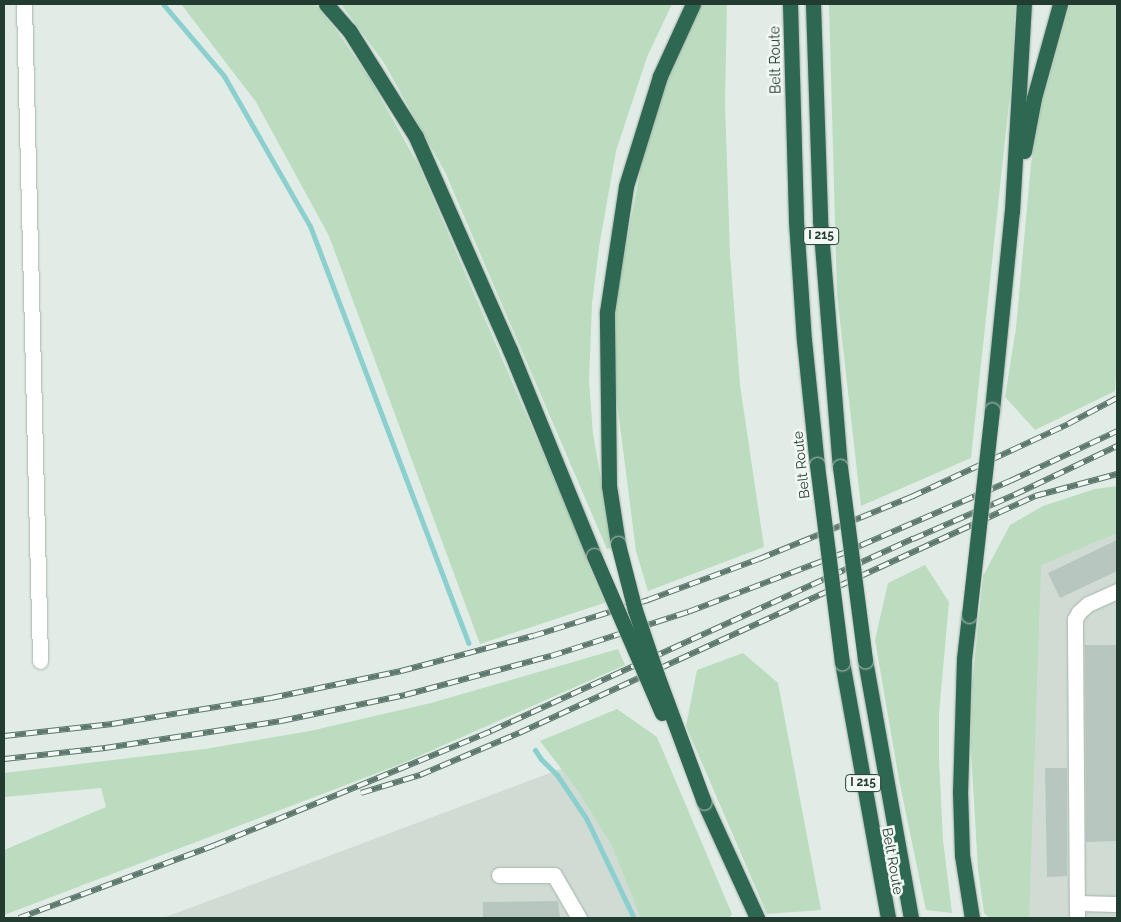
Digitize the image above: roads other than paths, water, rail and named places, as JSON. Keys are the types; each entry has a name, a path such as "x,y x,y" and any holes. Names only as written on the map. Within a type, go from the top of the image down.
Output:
{"highway":[{"path":"326,4 350,30 416,136 510,350 648,685 755,914"},
{"path":"693,4 660,76 626,186 607,312 609,486 618,544 635,610 704,802"},
{"name":"Belt Route","path":"790,4 796,221 804,340 817,465 842,662 888,918"},
{"name":"Belt Route","path":"813,4 820,220 840,467 865,660 911,918"},
{"path":"971,914 962,855 960,791 964,659 1012,212 1024,4"},
{"path":"1012,212 1034,98 1060,4"}],"lane":[{"path":"24,4 40,660"},
{"path":"1117,591 1088,604 1079,612 1075,619 1077,911 1117,904"},
{"path":"499,875 554,875 579,918"}],"waterway":[{"path":"163,4 224,76 310,226 468,643"},
{"path":"535,750 557,775 586,818 634,918"}],"railway":[{"path":"4,736 112,724 271,698 401,671 533,636 648,600 759,559 911,497 1068,424 1117,398"},
{"path":"4,759 105,748 281,721 405,695 551,656 688,612 841,554 1010,481 1117,431"},
{"path":"19,918 215,845 491,731 1014,495 1117,446"},
{"path":"361,793 420,775 519,733 1035,496 1117,474"}]}
